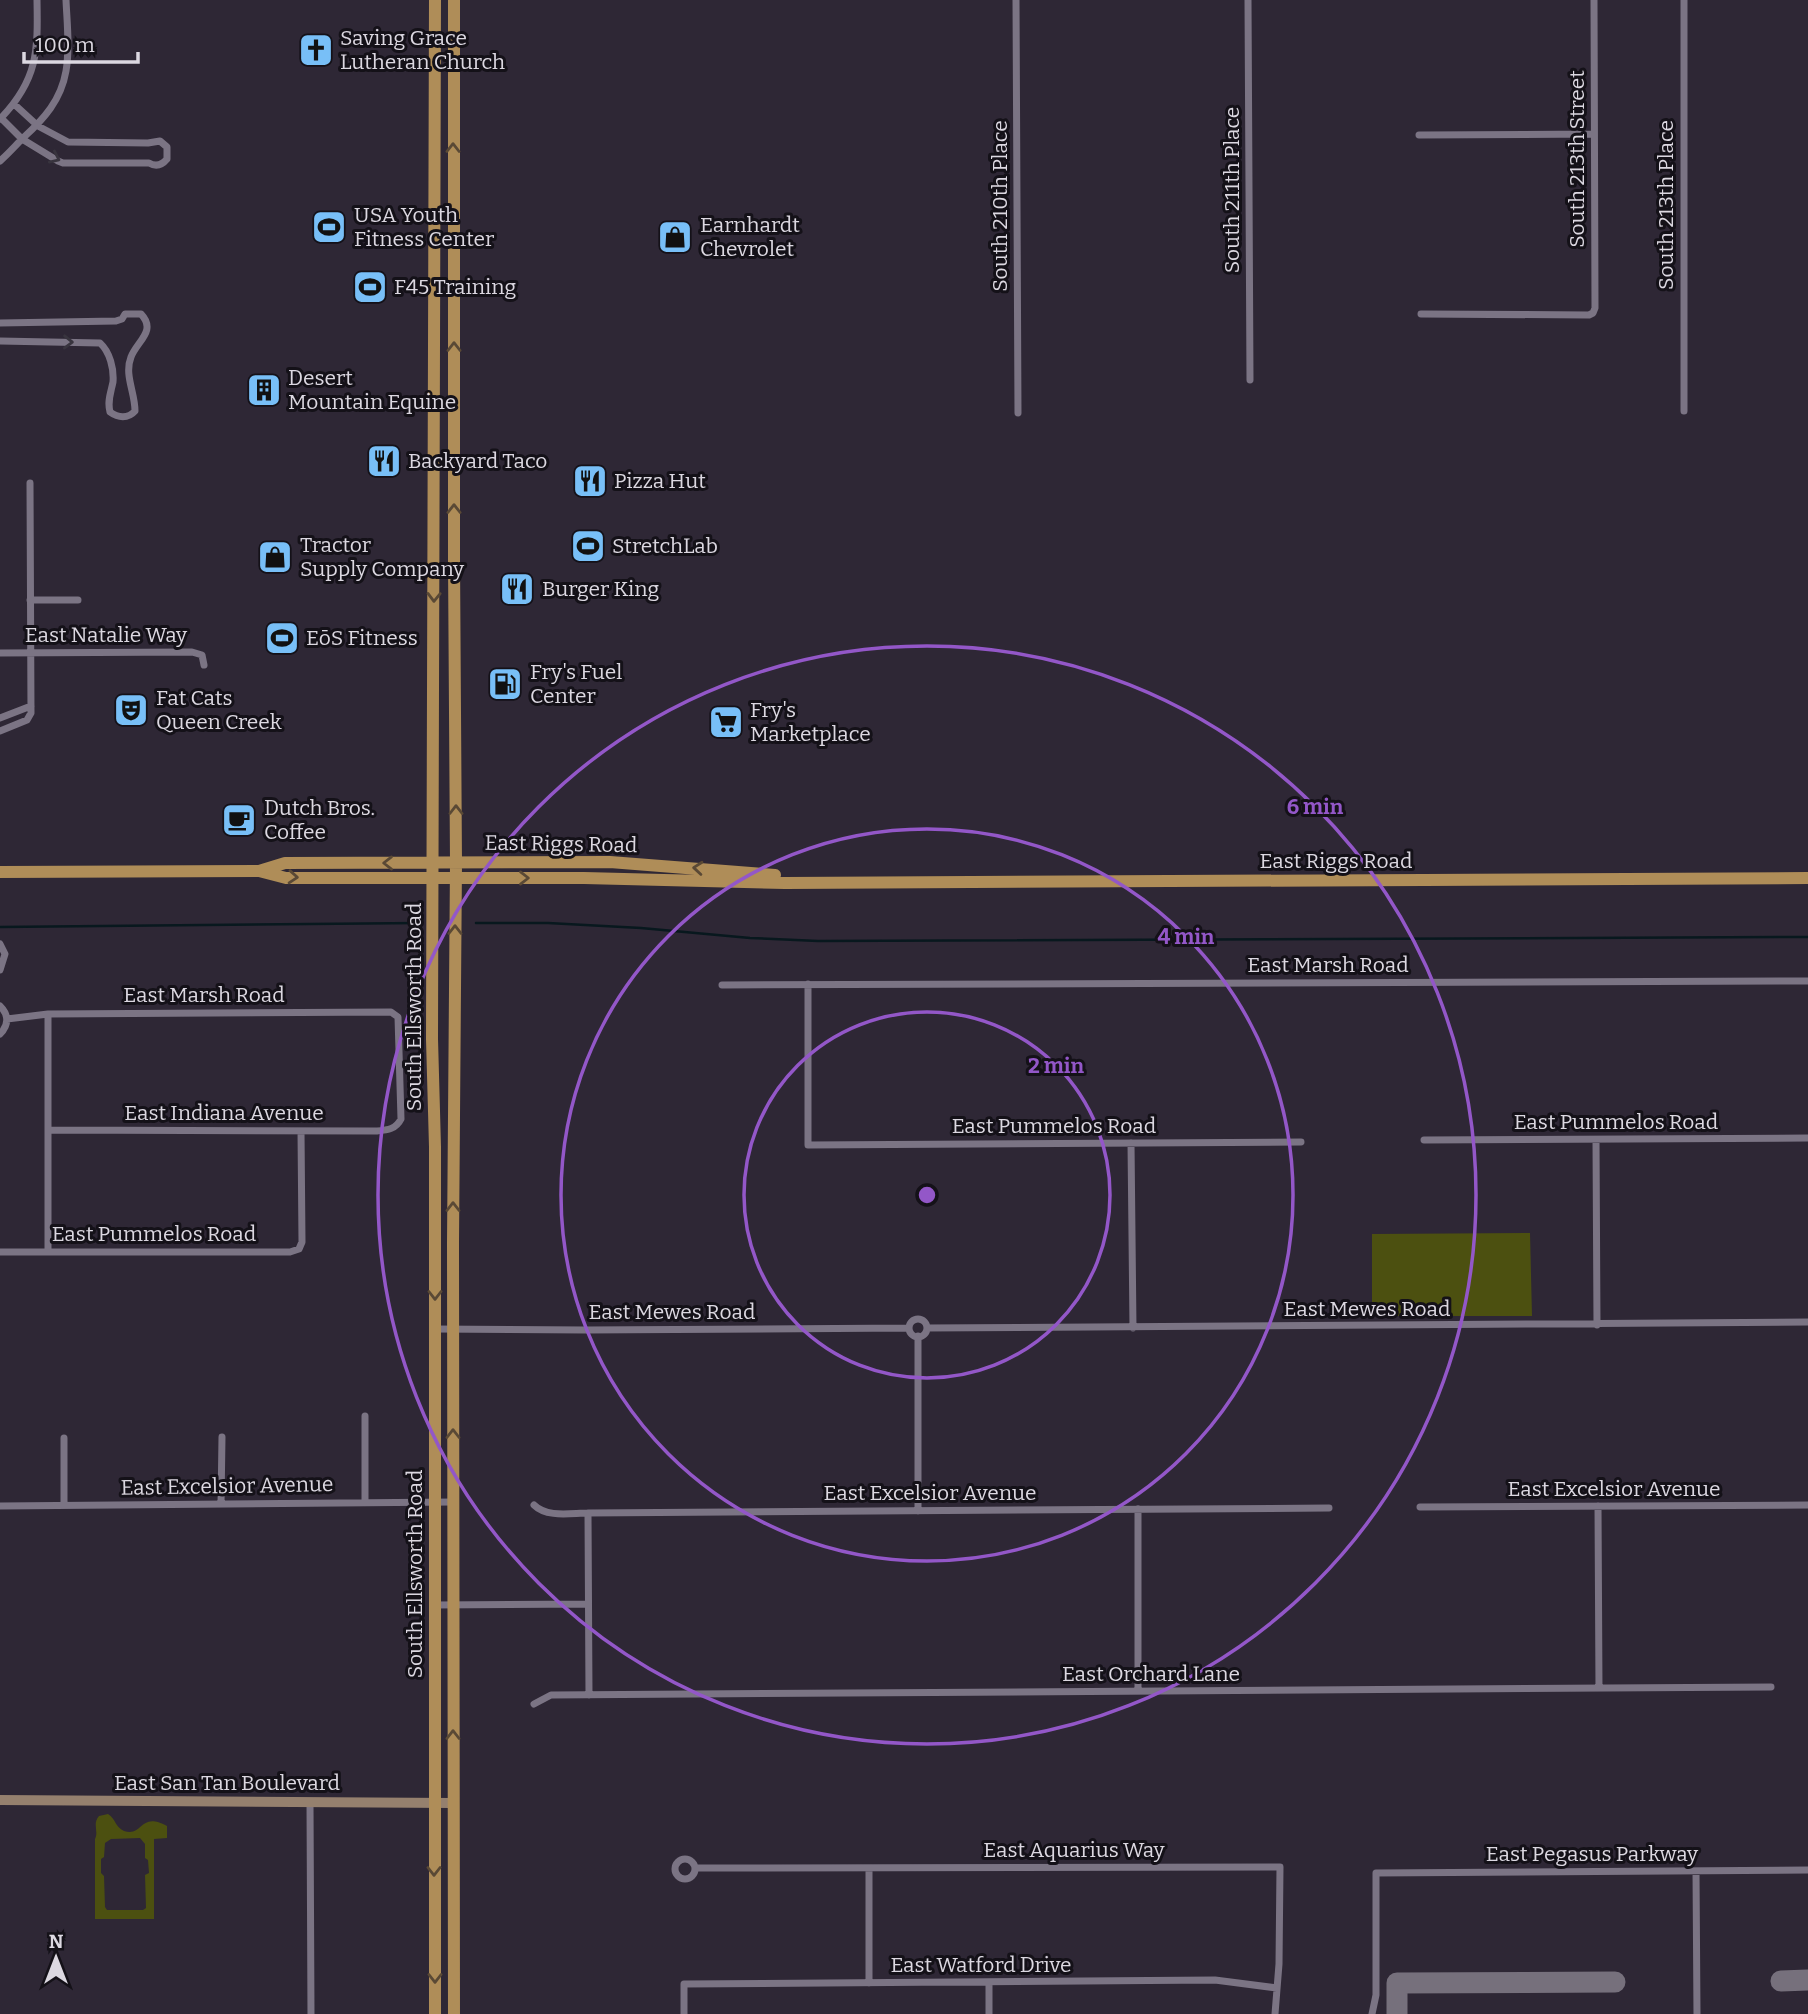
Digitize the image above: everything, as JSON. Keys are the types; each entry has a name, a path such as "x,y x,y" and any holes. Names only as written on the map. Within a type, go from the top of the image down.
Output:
{"main road":[{"name":"South Ellsworth Road","path":"435,0 435,2014"},
{"name":"South Ellsworth Road","path":"454,0 454,2014"},
{"path":"435,218 453,216"},
{"path":"435,415 454,415"},
{"name":"East Riggs Road","path":"259,871 285,863 610,862 864,882"},
{"name":"East Riggs Road","path":"0,872 259,871 286,878 584,878 785,883 1808,878"}],"street":[{"path":"14,104 38,126 73,143 160,141 167,147 167,159 157,166 149,163 63,163 22,139 0,118 14,104 27,80 37,51 37,0"},
{"path":"0,161 38,126 55,103 66,72 68,56 66,0"},
{"name":"South 210th Place","path":"1016,0 1018,413"},
{"name":"South 211th Place","path":"1248,0 1250,380"},
{"name":"South 213th Street","path":"1421,314 1593,313 1594,0"},
{"name":"South 213th Place","path":"1684,0 1684,411"},
{"path":"1419,135 1594,134"},
{"path":"0,323 116,321 122,319 125,314 141,314 149,326 144,339 136,346 129,367 129,384 135,411 131,416 125,417 110,412 108,405 113,379 108,352 100,343 0,341"},
{"path":"0,731 27,720 32,713 30,483"},
{"path":"30,600 78,600"},
{"name":"East Natalie Way","path":"0,653 192,652 202,655 204,665"},
{"path":"9,727 2,717 31,706"},
{"path":"0,944 5,954 0,970"},
{"name":"East Marsh Road","path":"722,985 1808,981"},
{"name":"East Pummelos Road","path":"808,984 808,1145 1301,1142"},
{"path":"0,1006 7,1019 0,1034"},
{"name":"East Marsh Road","path":"7,1019 48,1014 391,1012 398,1017 401,1119 398,1125"},
{"path":"48,1014 48,1252"},
{"name":"East Indiana Avenue","path":"48,1130 377,1131 390,1130 398,1125"},
{"name":"East Pummelos Road","path":"0,1252 290,1252 299,1248 302,1241 301,1131"},
{"name":"East Pummelos Road","path":"1424,1140 1808,1138"},
{"path":"1596,1140 1597,1325"},
{"path":"1131,1143 1133,1328"},
{"name":"East Mewes Road","path":"435,1329 909,1328 912,1320 918,1319 925,1322 927,1328 1808,1322"},
{"path":"909,1328 913,1335 918,1336 924,1334 927,1328"},
{"path":"918,1336 918,1511"},
{"path":"365,1416 365,1503"},
{"path":"221,1504 222,1437"},
{"path":"64,1438 64,1505"},
{"name":"East Excelsior Avenue","path":"0,1506 453,1502"},
{"name":"East Excelsior Avenue","path":"534,1505 540,1511 550,1513 1329,1508"},
{"name":"East Excelsior Avenue","path":"1420,1507 1808,1505"},
{"path":"1598,1506 1599,1688"},
{"path":"1138,1509 1138,1691"},
{"path":"588,1513 589,1695"},
{"path":"434,1605 588,1604"},
{"name":"East Orchard Lane","path":"534,1703 551,1695 1771,1687"},
{"name":"East San Tan Boulevard","path":"0,1800 453,1803"},
{"path":"310,1804 311,2014"},
{"name":"East Aquarius Way","path":"695,1868 1280,1867 1278,1988"},
{"path":"869,1868 869,1983"},
{"name":"East Pegasus Parkway","path":"1372,2014 1376,1986 1376,1873 1808,1870"},
{"path":"1696,1871 1697,2014"},
{"name":"East Watford Drive","path":"684,2014 684,1984 1215,1980 1278,1988"},
{"path":"989,1983 989,2014"},
{"path":"1275,2014 1278,1988"}],"shaded area":[{"path":"1530,1233 1532,1316 1372,1316 1372,1234"},
{"path":"108,1814 119,1827 130,1832 151,1821 167,1826 167,1838 154,1839 154,1919 95,1919 95,1839 99,1816","holes":["140,1838 145,1844 149,1873 145,1875 146,1908 107,1910 104,1876 101,1873 105,1843 111,1839"]}],"waterway":[{"path":"0,927 420,923"},
{"path":"476,923 548,923 818,941 1808,937"}],"taxiway":[{"path":"1781,1981 1808,1980"},
{"path":"1397,2014 1397,1983 1615,1982"}],"place":[{"name":"Saving Grace Lutheran Church","path":"316,50"},
{"name":"USA Youth Fitness Center","path":"329,227"},
{"name":"Earnhardt Chevrolet","path":"675,237"},
{"name":"F45 Training","path":"370,287"},
{"name":"Desert Mountain Equine","path":"264,390"},
{"name":"Backyard Taco","path":"384,461"},
{"name":"Pizza Hut","path":"590,481"},
{"name":"StretchLab","path":"588,546"},
{"name":"Tractor Supply Company","path":"275,557"},
{"name":"Burger King","path":"517,589"},
{"name":"EōS Fitness","path":"282,638"},
{"name":"Fry's Fuel Center","path":"505,684"},
{"name":"Fat Cats Queen Creek","path":"131,710"},
{"name":"Fry's Marketplace","path":"726,722"},
{"name":"Dutch Bros. Coffee","path":"239,820"}]}
